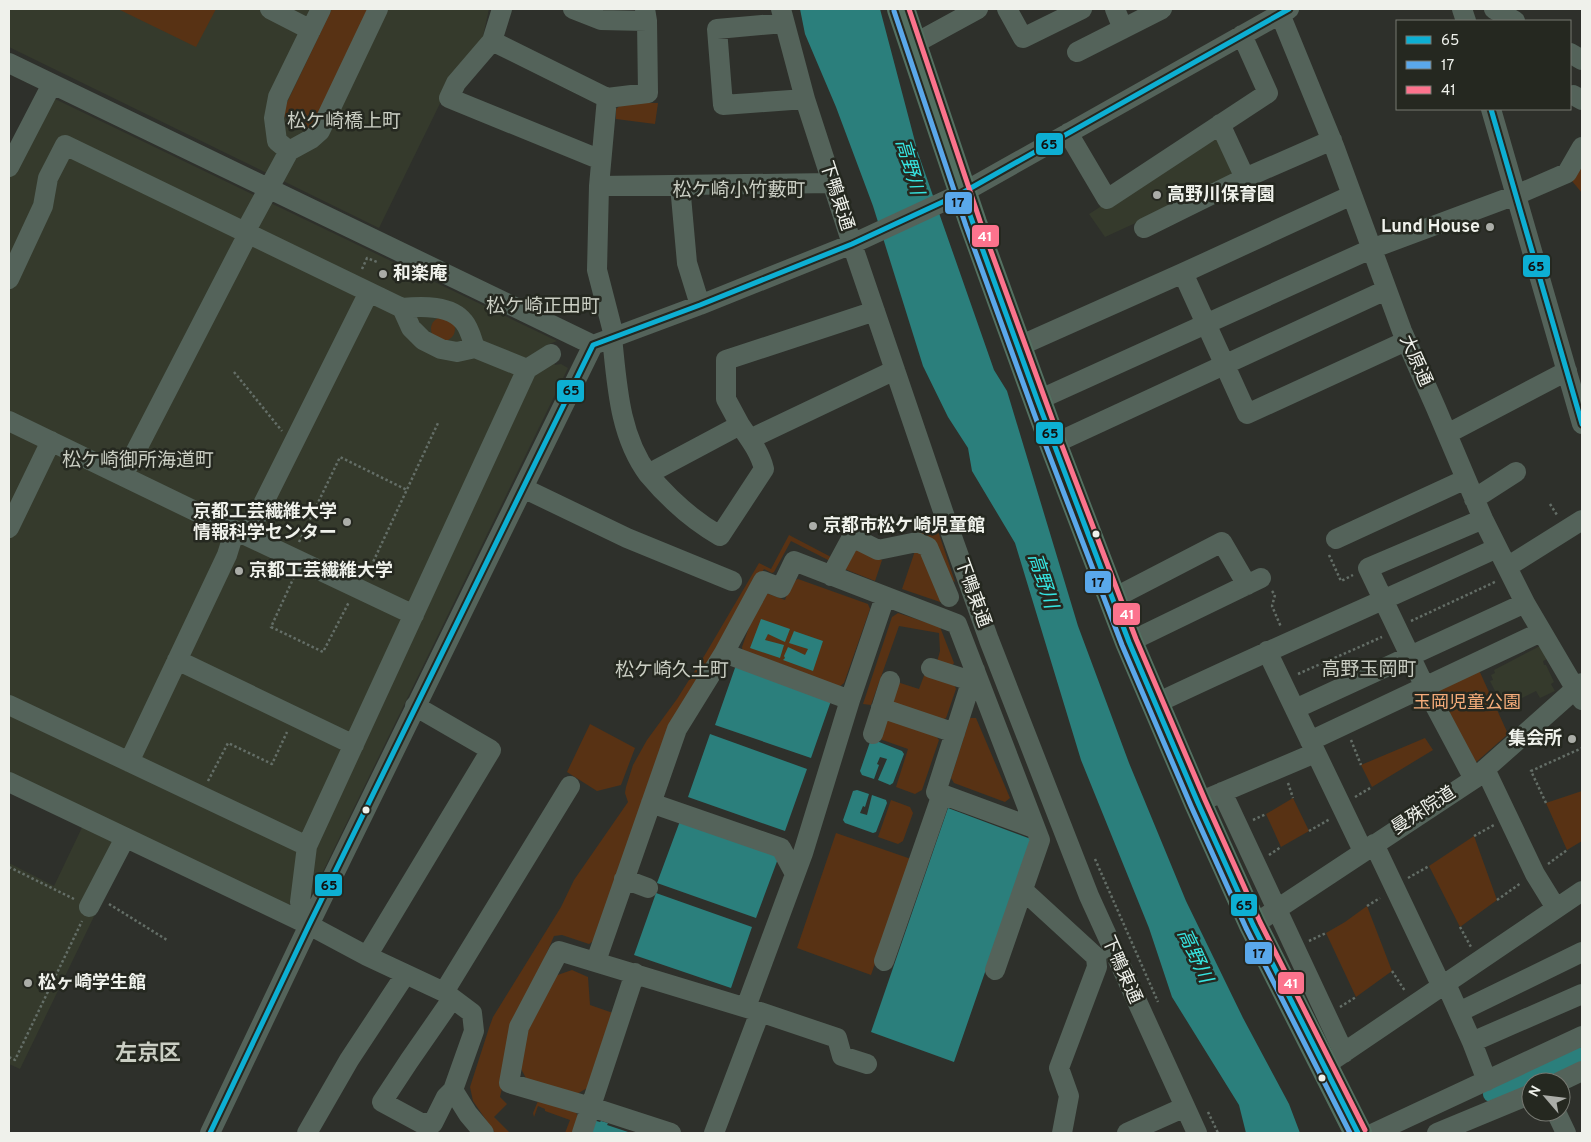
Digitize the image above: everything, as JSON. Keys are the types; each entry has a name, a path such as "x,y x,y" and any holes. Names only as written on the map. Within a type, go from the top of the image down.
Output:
{"highway":[{"path":"901,9 953,197 1017,347 1129,642 1155,704 1210,797 1253,924 1334,1059 1358,1133"}],"street":[{"path":"270,9 311,30"},
{"path":"289,151 277,141 274,118 278,97 321,9"},
{"path":"123,476 247,233 268,187 289,151 311,139 320,131 378,9"},
{"path":"502,9 492,41 456,83 450,98 601,160"},
{"path":"492,41 607,98 648,93 646,15 601,20 573,9"},
{"path":"912,45 978,9"},
{"path":"1007,9 1022,38 1082,9"},
{"path":"1115,9 1123,28"},
{"path":"1077,52 1162,9"},
{"path":"210,1133 309,925 593,345 700,305 858,241 953,197 1242,35 1282,10"},
{"name":"大原通","path":"1282,10 1406,341 1482,518 1525,603 1580,691"},
{"path":"783,16 717,29 722,105 805,99"},
{"name":"下鴨東通","path":"783,16 805,99 832,183 858,241 875,311 989,640 1088,896 1196,1133"},
{"path":"1068,133 1107,199 1268,93 1242,35"},
{"path":"1571,54 1582,60"},
{"path":"9,63 593,345"},
{"path":"9,167 52,84"},
{"path":"607,98 599,186 597,270 613,337 618,392 628,436 648,474 667,496 693,518 720,536 764,469 762,462 726,399 726,360 875,311"},
{"path":"1491,110 1567,371 1578,388 1582,424"},
{"path":"1220,124 1245,178"},
{"path":"1144,228 1245,178 1332,140"},
{"path":"9,279 44,206 48,178 64,146 402,308 418,307 446,310 464,322 474,348"},
{"path":"1038,402 1047,396 1371,249 1516,195 1567,173 1582,147"},
{"path":"599,186 832,183"},
{"path":"680,185 687,263 700,305"},
{"path":"1017,347 1184,273 1352,194"},
{"path":"1184,273 1247,414 1406,341"},
{"path":"1054,446 1062,440 1386,290"},
{"path":"247,536 369,292"},
{"path":"402,308 411,328 423,340 441,349 457,352 474,348 527,369"},
{"path":"309,925 300,902 307,846 527,369 551,354"},
{"path":"648,474 895,370"},
{"path":"1447,434 1567,371"},
{"path":"9,421 414,615"},
{"path":"9,528 51,441"},
{"path":"1474,499 1516,472"},
{"path":"1336,539 1466,479"},
{"path":"523,488 627,538 732,581"},
{"path":"1482,518 1368,568 1425,687 1508,817 1535,874 1556,908"},
{"path":"1509,571 1582,520"},
{"path":"128,762 227,555 232,539 228,527"},
{"path":"831,576 852,537 878,550 916,542 928,547 949,597"},
{"path":"1112,599 1222,542 1254,581 1129,642"},
{"path":"1155,704 1267,651 1383,601 1497,548"},
{"path":"596,962 677,729 724,653 763,581 781,588 794,561 957,624 973,676 1040,840 995,970"},
{"path":"717,1132 795,874 885,597"},
{"path":"1296,708 1525,603"},
{"path":"1542,632 1345,724 1312,747 1210,797 1276,909 1334,1059 1582,891"},
{"path":"1267,651 1296,708 1312,747 1344,812 1395,886 1444,986 1459,1012 1487,1081"},
{"path":"724,653 850,700"},
{"path":"177,660 354,744"},
{"path":"931,668 973,676"},
{"path":"973,676 936,792 1034,828"},
{"path":"873,734 890,681"},
{"name":"曼殊院道","path":"1253,924 1480,774 1580,691"},
{"path":"9,705 307,846"},
{"path":"367,956 491,750 416,706"},
{"path":"881,708 955,733"},
{"path":"9,782 309,925 367,956 448,995 472,1012 474,1031 453,1090 446,1097 433,1123 421,1122 382,1102 409,1061 448,995 570,786"},
{"path":"884,961 942,794"},
{"path":"651,803 781,848 795,874"},
{"path":"781,848 808,835"},
{"path":"92,901 125,838"},
{"path":"624,879 648,888"},
{"path":"1023,890 1096,957 1097,967 1059,1068 1069,1096 1062,1133"},
{"path":"671,1133 591,1106 509,1084 519,1027 559,951 635,973 837,1038 842,1056 867,1064"},
{"path":"1459,1012 1582,952"},
{"path":"582,1133 635,973"},
{"path":"307,1133 349,1060 405,975"},
{"path":"1472,1042 1582,994"},
{"path":"1374,1133 1582,1036"},
{"path":"453,1090 468,1114 484,1133"},
{"path":"1443,1132 1521,1098"},
{"path":"1127,1133 1185,1107"}],"path":[{"path":"373,260 377,262"},
{"path":"234,372 293,445"},
{"path":"406,490 340,457 296,559 271,626 324,652 358,589 406,490 438,423"},
{"path":"1336,539 1325,545 1341,581"},
{"path":"1282,681 1396,629 1509,571"},
{"path":"1254,581 1266,579 1274,595 1272,606 1287,642"},
{"path":"200,796 228,743 272,764 294,716"},
{"path":"1345,724 1361,765"},
{"path":"1546,803 1531,771 1582,748"},
{"path":"1309,830 1344,812"},
{"path":"1474,836 1508,817"},
{"path":"1497,900 1567,850"},
{"path":"1091,851 1158,1002"},
{"path":"1395,886 1429,866"},
{"path":"9,867 92,901 167,940"},
{"path":"9,1057 15,1060 92,901"},
{"path":"1392,971 1414,1006"},
{"path":"1206,1108 1218,1133"}],"shaded area":[{"path":"9,9 489,9 481,45 452,79 379,228 9,47"},
{"name":"京都工芸繊維大学","path":"53,98 557,341 547,345 555,365 561,364 568,368 311,896 286,906 134,834 20,1069 9,1064 9,863 54,886 89,813 9,774 9,179 47,101"},
{"name":"高野川保育園","path":"1219,131 1236,177 1105,237 1089,214"},
{"path":"1540,646 1547,659 1543,661 1544,665 1546,665 1554,682 1551,684 1555,691 1540,698 1536,691 1506,706 1502,697 1499,699 1490,681 1493,680 1491,675 1495,673 1494,670"}],"green space":[{"path":"118,9 216,9 196,47"},
{"path":"332,9 371,9 312,130 281,115"},
{"path":"623,103 658,103 655,124 616,119 616,109"},
{"path":"1582,163 1582,193 1572,181"},
{"path":"443,317 448,318 454,324 454,334 448,340 443,341 438,340 432,334 431,329 432,324 438,318"},
{"path":"937,528 955,582 943,574 930,542 918,536 875,545 850,533 832,562 791,541 774,572 772,573 764,569 668,727 595,940 589,944 562,935 554,936 516,1025 500,1097 507,1104 494,1117 510,1133 495,1133 473,1101 470,1087 493,1017 561,907 574,880 628,802 625,793 633,765 647,740 677,699 706,653 759,563 771,569 789,535 831,557 847,529 854,529 877,542"},
{"path":"858,543 882,560 875,581 842,568"},
{"path":"916,548 918,548 943,603 902,589"},
{"path":"798,579 868,604 870,609 844,683 839,687 743,653 742,647 760,596 766,593 785,600 791,582"},
{"path":"898,613 940,627 954,663 951,667 937,662 940,651 939,633 899,626 871,705 863,704 892,617"},
{"name":"玉岡児童公園","path":"1478,668 1508,734 1474,764 1434,691"},
{"path":"925,673 954,684 956,689 946,718 940,721 894,705 891,700 897,682 919,689"},
{"path":"890,718 935,735 939,740 922,790 915,794 896,787 908,749 877,738 883,721"},
{"path":"970,718 976,718 1010,798 1005,802 954,783 951,778"},
{"path":"590,724 635,748 621,785 597,791 567,772"},
{"path":"1425,738 1433,750 1372,787 1361,765"},
{"path":"1582,791 1582,841 1567,850 1546,803"},
{"path":"1293,798 1309,831 1281,847 1266,814"},
{"path":"891,800 910,807 913,813 903,841 898,844 878,837"},
{"path":"836,833 911,859 871,975 797,948"},
{"path":"1474,836 1497,900 1460,927 1429,866"},
{"path":"1367,906 1392,971 1356,997 1326,933"},
{"path":"572,970 588,977 590,1005 613,1013 589,1087 575,1095 527,1080 519,1065 529,1024 549,978"},
{"path":"538,1101 576,1112 579,1121 575,1133 565,1133 570,1120 545,1111 545,1109 538,1106 534,1117 533,1113"}],"water":[{"name":"高野川","path":"800,9 880,9 918,153 994,370 1007,391 1078,626 1129,763 1186,901 1243,1018 1289,1104 1300,1133 1246,1133 1239,1105 1172,997 1149,928 1081,760 1015,543 972,471 968,448 948,417 923,366 873,206 836,107 805,34"},
{"path":"761,619 790,629 785,642 768,634 765,640 784,645 780,658 750,648"},
{"path":"794,631 823,641 813,671 783,660 788,647 805,655 808,649 789,643"},
{"path":"736,665 832,698 811,758 715,725"},
{"path":"710,734 807,769 785,831 688,797"},
{"path":"874,740 902,751 904,754 893,783 890,785 878,780 887,759 880,757 874,779 862,775 860,771 870,742"},
{"path":"857,790 869,794 865,807 863,806 860,813 867,815 872,795 886,800 887,803 876,832 873,833 845,823 843,820 853,791"},
{"path":"948,808 1031,839 954,1062 871,1032"},
{"path":"680,821 779,856 756,918 657,883"},
{"path":"656,893 752,927 731,988 634,955"},
{"path":"593,1120 608,1123 607,1125 631,1133 588,1133"}],"waterway":[{"path":"1491,1094 1582,1055"}],"transit line":[{"name":"41","path":"909,9 980,221 1061,443 1136,639 1260,922 1365,1130"},
{"name":"65","path":"210,1133 309,925 593,345 700,305 852,244 962,193 1289,9"},
{"name":"17","path":"894,11 966,226 1047,449 1122,645 1246,928 1350,1133"},
{"name":"65","path":"1491,110 1582,424"},
{"name":"65","path":"962,193 1038,402 1129,642 1253,925 1358,1133"}],"place":[{"name":"高野川保育園","path":"1157,195"},
{"name":"Lund House","path":"1490,227"},
{"name":"和楽庵","path":"383,274"},
{"name":"京都工芸繊維大学 情報科学センター","path":"347,522"},
{"name":"京都市松ケ崎児童館","path":"813,526"},
{"name":"京都工芸繊維大学","path":"239,571"},
{"name":"集会所","path":"1572,739"},
{"name":"松ヶ崎学生館","path":"28,983"}],"district":[{"name":"松ケ崎橋上町","path":"344,122"},
{"name":"松ケ崎小竹藪町","path":"739,191"},
{"name":"松ケ崎正田町","path":"543,307"},
{"name":"松ケ崎御所海道町","path":"138,461"},
{"name":"高野玉岡町","path":"1369,670"},
{"name":"松ケ崎久土町","path":"672,671"},
{"name":"左京区","path":"148,1054"}]}
